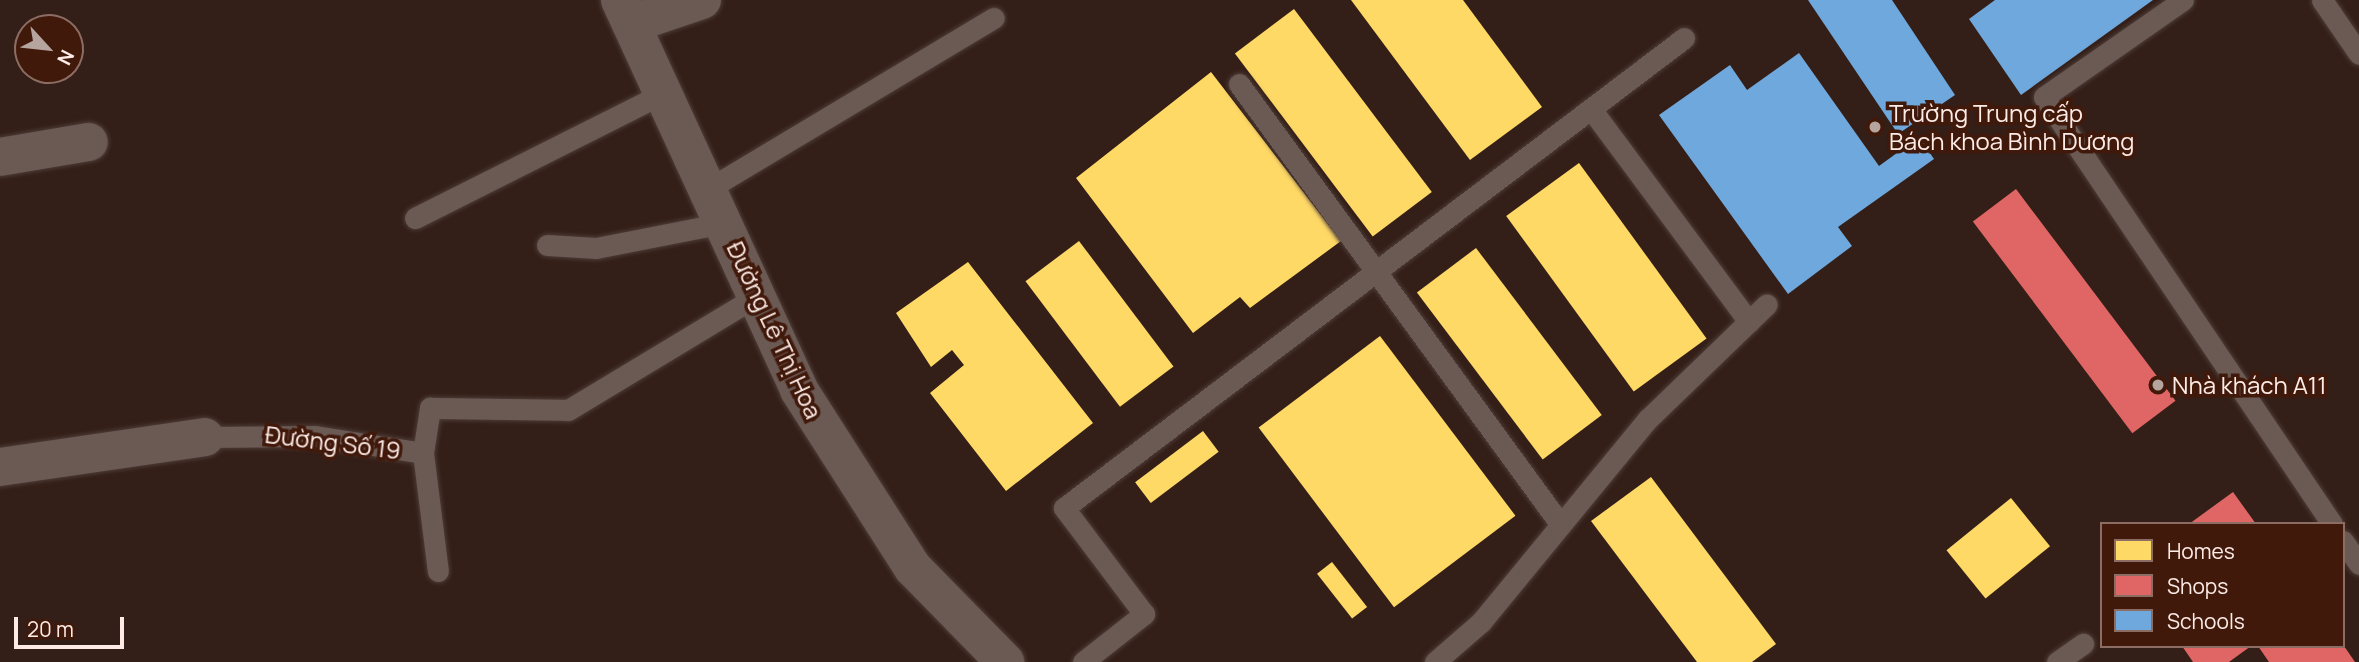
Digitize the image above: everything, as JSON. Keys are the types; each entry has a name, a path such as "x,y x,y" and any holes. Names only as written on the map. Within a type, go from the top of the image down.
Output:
{"street":[{"path":"625,12 702,0"},
{"name":"Đường Lê Thị Hoa","path":"625,12 760,294 799,390 880,521 955,617 1003,662"},
{"path":"0,157 89,142"},
{"name":"Đường Số 19","path":"0,467 205,437"}],"lane":[{"path":"2183,0 2044,97 2331,522"},
{"path":"2322,0 2359,54"},
{"path":"708,189 994,18"},
{"path":"1083,662 1144,614 1065,508 1684,38"},
{"path":"1239,84 1558,521"},
{"path":"415,218 663,93"},
{"path":"1591,109 1749,322"},
{"path":"547,245 596,248 724,223"},
{"path":"423,453 430,408 568,410 760,294"},
{"path":"1435,662 1481,622 1558,521 1693,371 1767,304"},
{"name":"Đường Số 19","path":"205,437 315,436 423,453 438,570"},
{"path":"2345,544 2359,564"},
{"path":"2057,662 2083,644"}],"building: Homes":[{"path":"1351,0 1463,0 1542,107 1470,160"},
{"path":"1294,9 1432,192 1373,236 1235,54"},
{"path":"1211,72 1341,241 1250,308 1240,297 1193,333 1076,178"},
{"path":"1579,163 1707,339 1634,391 1506,216"},
{"path":"1079,241 1173,366 1120,407 1025,281"},
{"path":"1476,248 1602,415 1543,459 1417,293"},
{"path":"968,262 1093,423 1006,491 930,393 964,365 952,350 931,367 896,313"},
{"path":"1380,336 1515,516 1394,607 1259,427"},
{"path":"1203,431 1219,452 1151,503 1135,482"},
{"path":"1651,477 1776,644 1752,662 1697,662 1591,521"},
{"path":"2011,498 2050,546 1986,598 1946,550"},
{"path":"1332,562 1367,607 1352,619 1317,574"}],"building: Shops":[{"path":"2016,189 2175,401 2132,433 1973,221"},
{"path":"2233,492 2255,522 2192,522"},
{"path":"2345,647 2355,662 2269,662 2259,648"},
{"path":"2183,648 2248,648 2229,662 2193,662"}],"building: Schools":[{"path":"1808,0 1892,0 1955,95 1898,134"},
{"path":"1995,0 2153,0 2021,95 1969,19"},
{"path":"1799,53 1879,166 1919,137 1934,159 1838,227 1852,246 1788,294 1659,115 1730,65 1747,90"}],"place":[{"name":"Trường Trung cấp Bách khoa Bình Dương","path":"1875,127"},
{"name":"Nhà khách A11","path":"2158,385"}]}
